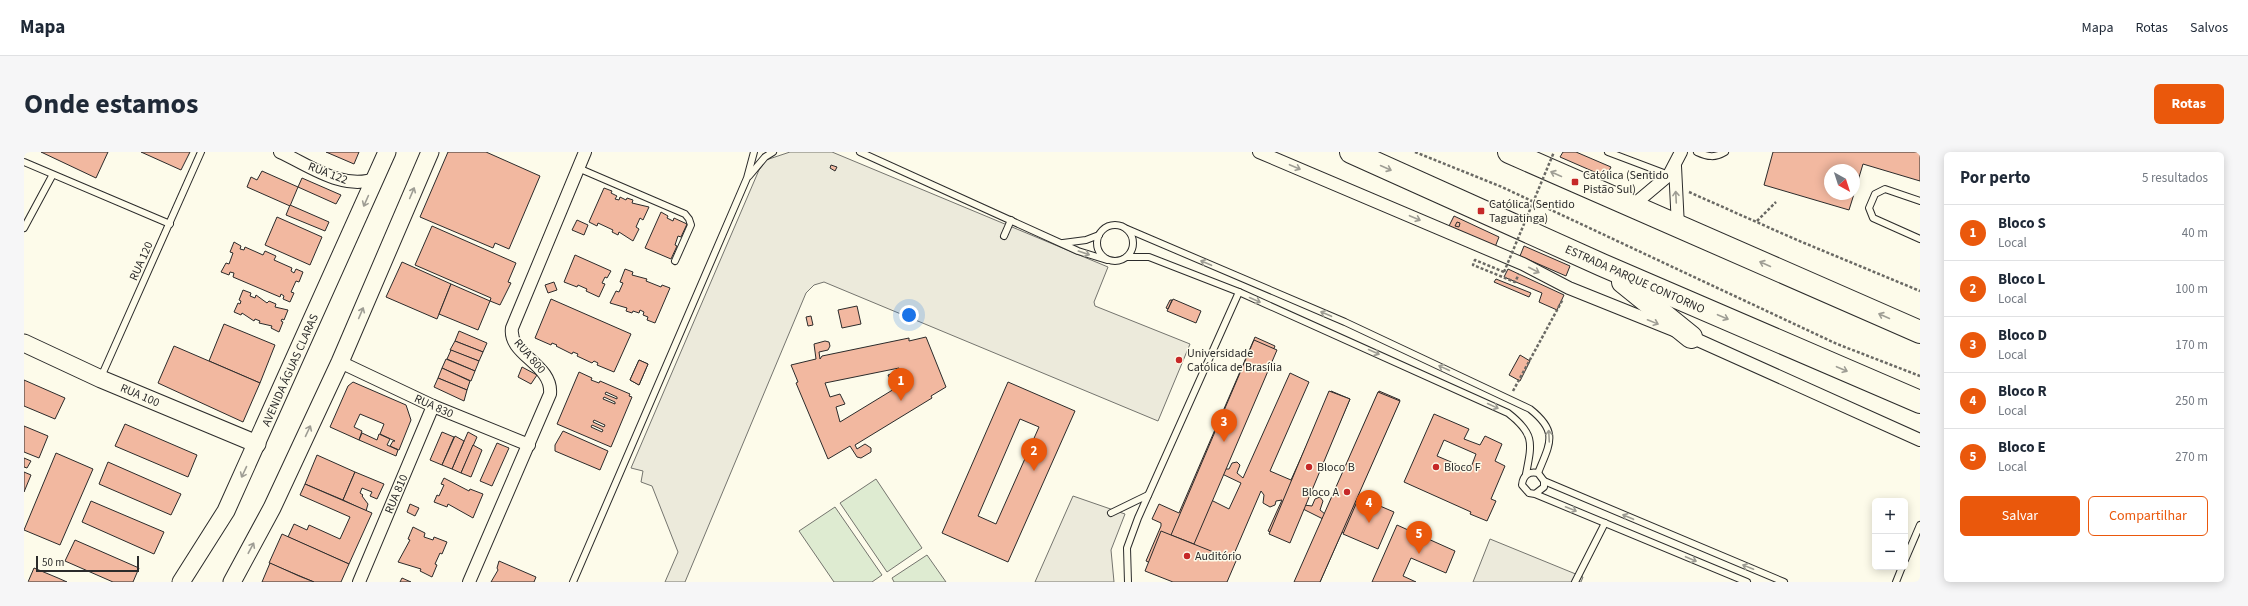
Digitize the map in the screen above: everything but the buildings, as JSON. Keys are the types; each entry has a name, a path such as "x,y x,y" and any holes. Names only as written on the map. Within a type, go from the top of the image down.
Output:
{"highway":[{"name":"ESTRADA PARQUE CONTORNO","path":"1351,152 1602,265 1920,402"},
{"path":"1509,152 1920,332"},
{"path":"1602,265 1691,337"}],"main road":[{"name":"AVENIDA ÁGUAS CLARAS","path":"181,582 194,574 226,511 377,178 387,152"},
{"path":"232,582 272,508 340,362 430,152"},
{"name":"RUA 100","path":"24,343 101,379 257,444"}],"street":[{"name":"RUA 122","path":"280,152 345,182 363,183 377,178"},
{"name":"RUA 800","path":"469,582 550,394 551,387 546,375 514,341 512,328 585,152"},
{"path":"1259,152 1523,264 1569,288 1691,337 1920,440"},
{"path":"1678,227 1674,176 1681,152"},
{"path":"1632,207 1674,176"},
{"name":"RUA 830","path":"340,362 433,406 529,445"},
{"name":"RUA 810","path":"359,582 433,406"}],"lane":[{"name":"RUA 120","path":"101,379 201,152"},
{"path":"573,582 747,178 754,152"},
{"path":"747,178 765,157 773,152"},
{"path":"860,152 1062,243 1107,260 1117,261 1127,257 1149,257 1239,292 1508,413 1523,424 1527,432 1530,447 1526,474 1522,485 1529,493 1535,494 1605,522 1747,582"},
{"path":"1608,152 1674,176"},
{"path":"1697,152 1707,156 1716,156 1725,152"},
{"path":"24,162 52,176 170,224"},
{"path":"578,168 684,214 691,225 675,261"},
{"path":"24,228 52,176"},
{"path":"1920,201 1885,189 1875,194 1869,208 1873,218 1920,239"},
{"path":"1004,236 1011,220"},
{"path":"1062,243 1086,240 1099,235 1107,227 1117,225 1345,322 1508,398 1530,409 1543,419 1548,428 1550,442 1538,473"},
{"path":"1127,229 1132,238 1132,249 1127,257"},
{"path":"1099,235 1097,244 1100,254 1107,260"},
{"path":"1128,582 1127,548 1148,495 1239,292"},
{"path":"1526,474 1532,472 1538,473 1544,481 1784,582"},
{"path":"1535,494 1544,486 1544,481"},
{"path":"1111,513 1148,495"},
{"path":"1574,582 1605,522"},
{"path":"1908,553 1920,525"},
{"path":"1896,582 1901,570"}],"path":[{"path":"1415,152 1502,187 1838,344 1920,376"},
{"path":"1515,282 1473,265 1475,260 1504,272 1554,152"},
{"path":"1674,176 1757,221 1797,240 1920,291"},
{"path":"1757,221 1776,202"},
{"path":"1508,398 1569,288"}],"green space":[{"path":"876,479 922,548 887,572 840,503"},
{"path":"835,507 882,575 872,582 834,582 799,531"},
{"path":"927,555 946,582 894,582 892,578"}],"shaded area":[{"path":"790,152 832,152 1108,267 1094,302 1095,306 1190,344 1158,421 824,282 814,285 806,293 685,582 665,582 678,552 652,486 641,482 643,471 631,468 759,170 766,160"},
{"path":"1073,496 1125,514 1111,550 1114,582 1035,582"},
{"path":"1490,539 1583,577 1581,582 1473,582"}],"place":[{"name":"Católica (Sentido Pistão Sul)","path":"1575,182"},
{"name":"Católica (Sentido Taguatinga)","path":"1481,211"},
{"name":"Universidade Católica de Brasília","path":"1179,360"},
{"name":"Bloco S","path":"901,401"},
{"name":"Bloco D","path":"1224,442"},
{"name":"Bloco B","path":"1309,467"},
{"name":"Bloco F","path":"1436,467"},
{"name":"Bloco L","path":"1034,471"},
{"name":"Bloco A","path":"1347,492"},
{"name":"Bloco R","path":"1369,523"},
{"name":"Bloco E","path":"1419,554"},
{"name":"Auditório","path":"1187,556"}]}
